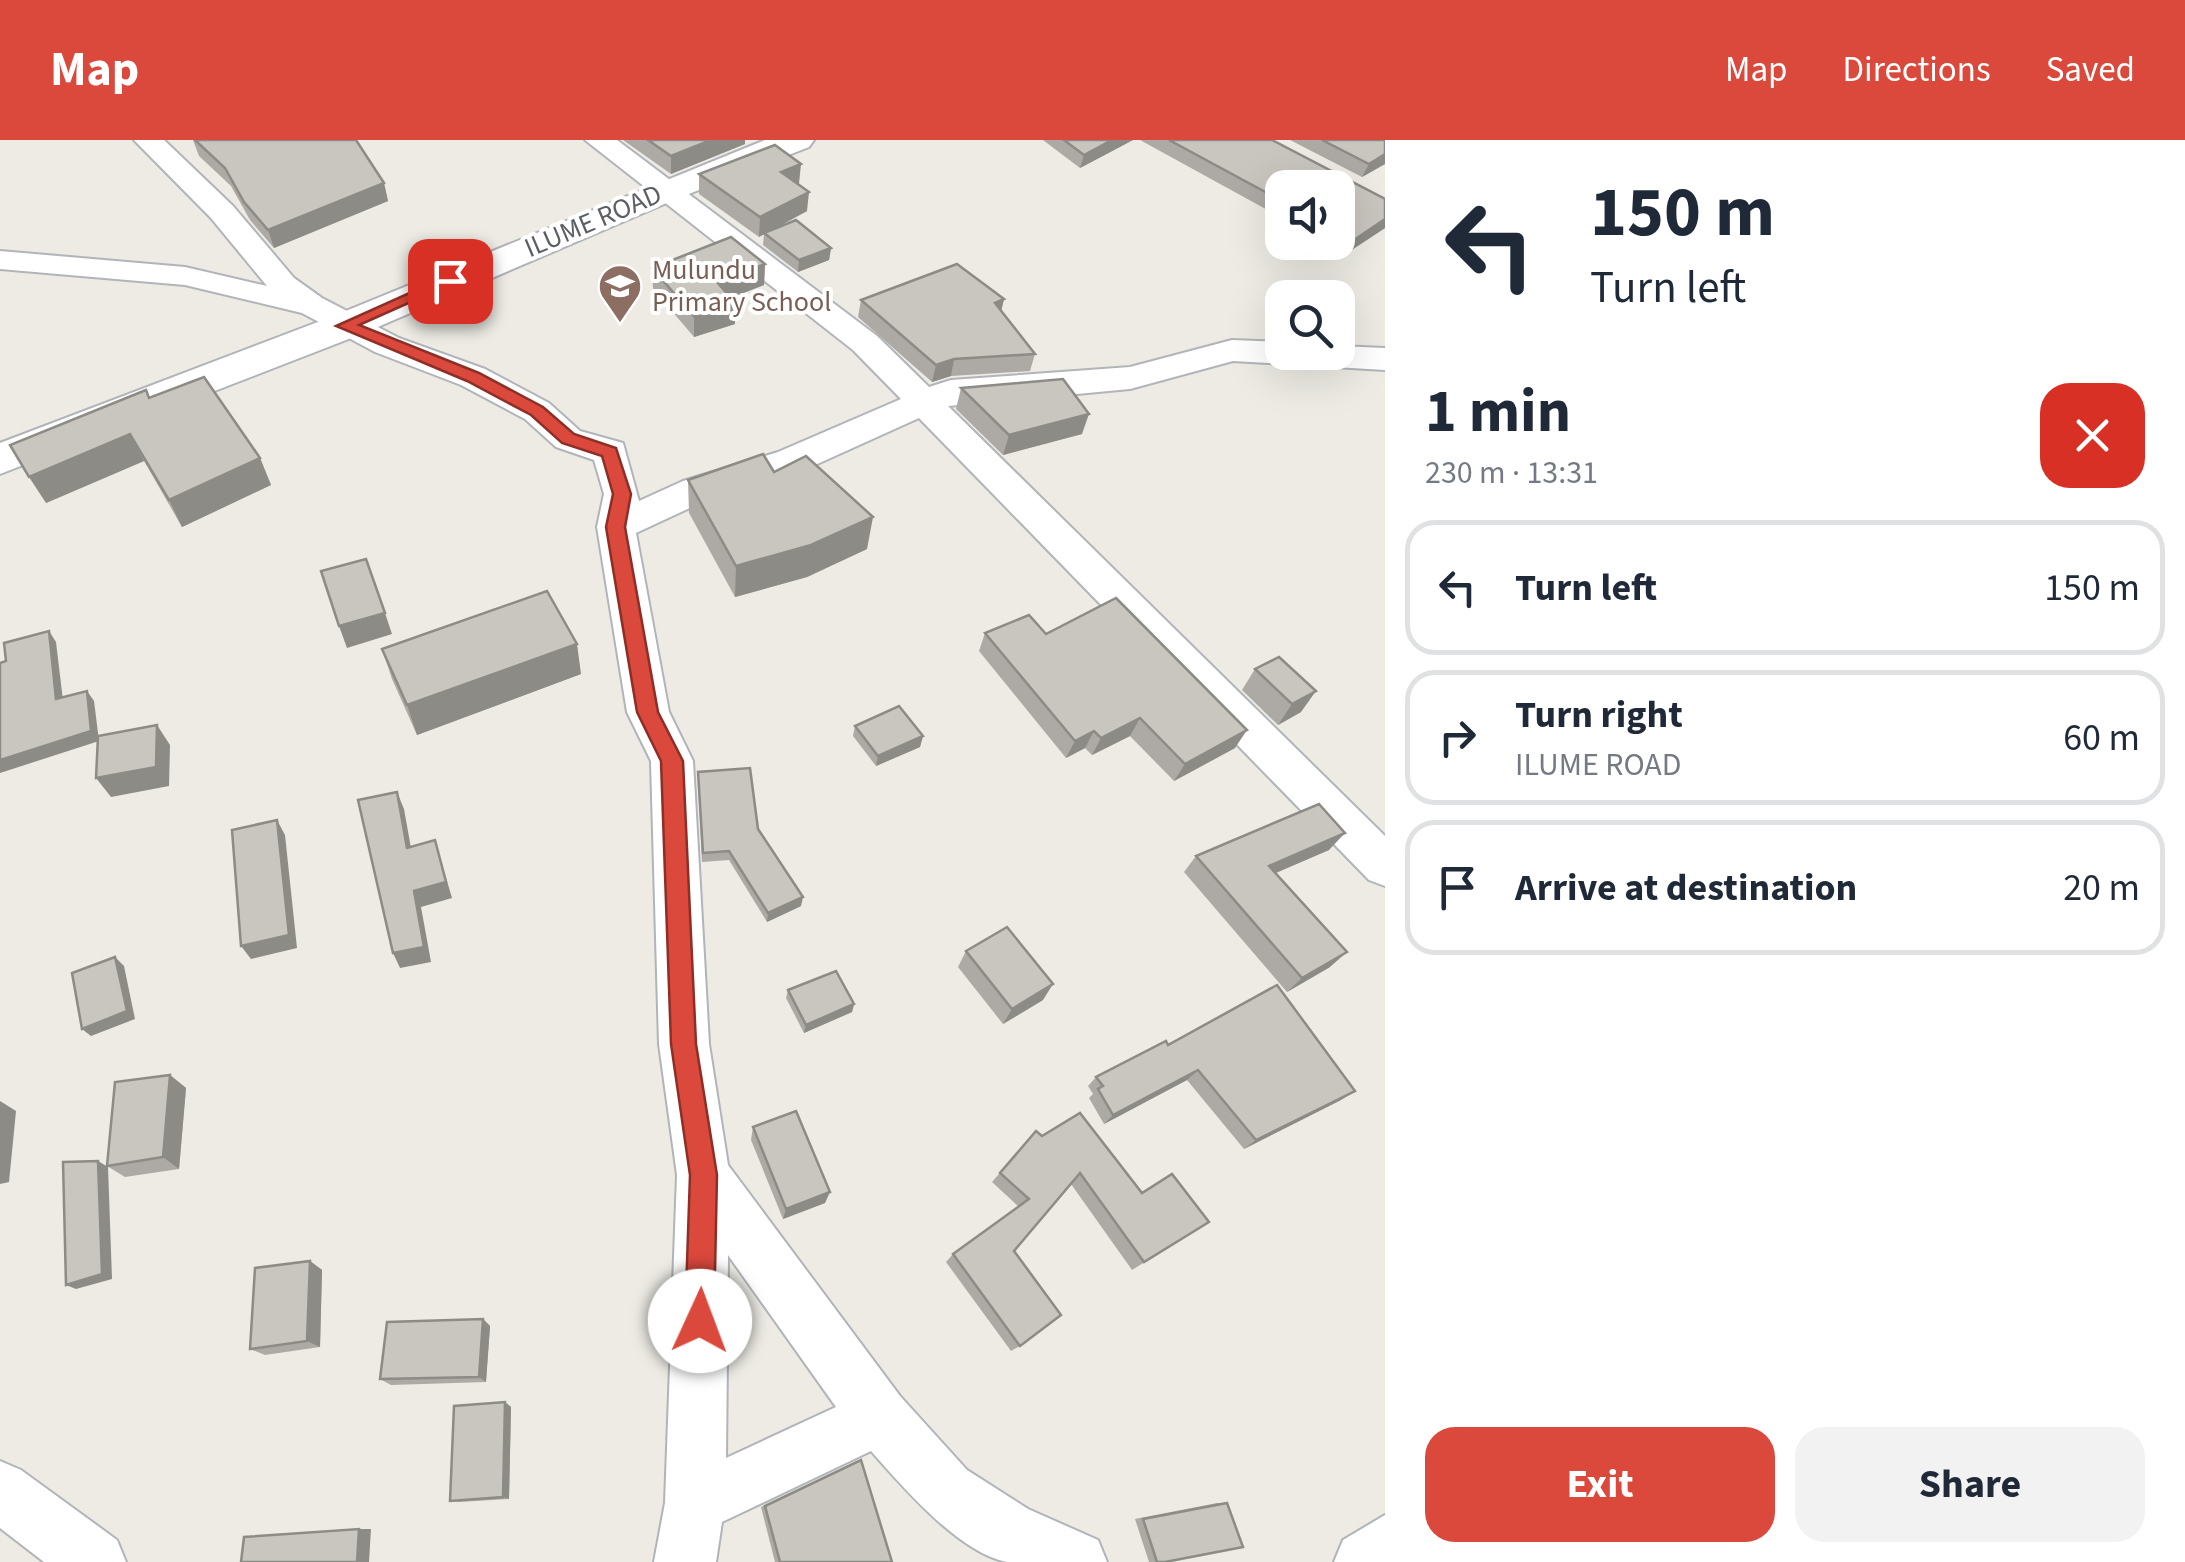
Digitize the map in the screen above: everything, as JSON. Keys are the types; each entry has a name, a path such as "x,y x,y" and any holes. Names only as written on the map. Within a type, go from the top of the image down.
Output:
{"street":[{"path":"599,140 865,343 1385,866"},
{"name":"ILUME ROAD","path":"0,459 328,315 797,140"},
{"path":"168,145 283,285 328,315"},
{"path":"0,260 185,276 328,315 473,377 537,411 568,438 610,452 622,494 616,527 648,712 672,761 684,1044 704,1175 694,1504 685,1562"},
{"path":"616,527 696,490 791,461 952,391 1130,378 1232,350 1385,359"},
{"path":"704,1175 879,1416 946,1491 1006,1532 1076,1562"},
{"path":"694,1504 879,1416"},
{"path":"0,1492 95,1562"},
{"path":"1365,1562 1385,1546"}],"building":[{"path":"195,140 356,140 384,183 268,230 244,202 225,168"},
{"path":"648,140 711,140 671,156"},
{"path":"1064,140 1112,140 1084,155"},
{"path":"1169,140 1272,140 1329,170 1265,170 1265,192"},
{"path":"1322,140 1385,140 1385,154 1369,164"},
{"path":"775,145 801,164 781,172 809,192 760,217 699,174"},
{"path":"1355,183 1385,199 1385,219 1355,239"},
{"path":"796,220 831,248 799,260 764,233"},
{"path":"731,237 765,264 717,282 735,303 694,316 652,268"},
{"path":"957,264 1004,299 995,303 1035,354 954,359 936,365 861,300"},
{"path":"204,377 260,458 169,500 130,434 29,477 10,445 146,390 149,398"},
{"path":"1063,379 1089,414 1009,435 961,388"},
{"path":"763,454 774,472 806,456 873,517 811,545 736,566 688,480"},
{"path":"366,559 385,613 339,626 321,571"},
{"path":"547,591 577,644 407,705 382,649"},
{"path":"1116,598 1247,730 1185,764 1140,718 1101,738 1094,731 1075,741 985,633 1029,615 1046,634"},
{"path":"49,631 56,699 87,691 91,731 0,760 0,663 6,661 4,643"},
{"path":"1279,657 1316,691 1292,704 1255,669"},
{"path":"899,706 923,736 878,756 855,726"},
{"path":"157,725 156,767 96,778 98,736"},
{"path":"750,768 758,829 803,897 768,913 729,851 703,853 698,772"},
{"path":"397,792 407,848 435,840 446,882 414,891 424,947 393,953 358,800"},
{"path":"1319,804 1345,833 1269,866 1347,952 1302,978 1196,856"},
{"path":"277,820 289,935 241,946 232,830"},
{"path":"1007,927 1053,984 1012,1009 966,951"},
{"path":"115,957 127,1011 82,1029 72,973"},
{"path":"836,971 854,1004 806,1025 788,990"},
{"path":"1277,985 1355,1091 1256,1140 1198,1070 1113,1115 1098,1089 1103,1086 1096,1077 1166,1041 1168,1045"},
{"path":"170,1075 163,1157 107,1166 115,1082"},
{"path":"796,1111 830,1192 786,1209 753,1127"},
{"path":"1080,1113 1142,1193 1172,1174 1209,1222 1144,1262 1080,1173 1014,1251 1061,1315 1020,1346 953,1254 1029,1199 1000,1173 1036,1131 1042,1136"},
{"path":"98,1161 102,1274 66,1285 63,1162"},
{"path":"310,1261 307,1341 250,1349 255,1268"},
{"path":"483,1319 479,1377 380,1379 387,1322"},
{"path":"505,1402 503,1497 450,1501 454,1406"},
{"path":"861,1460 892,1562 780,1562 765,1506"},
{"path":"1227,1503 1243,1547 1157,1562 1143,1519"},
{"path":"359,1529 357,1562 241,1562 244,1537"}],"place":[{"name":"Mulundu Primary School","path":"620,324"}],"route":[{"path":"450,281 344,326 473,377 537,411 568,438 610,452 622,494 616,527 648,712 672,761 684,1044 704,1175 700,1321"}]}
